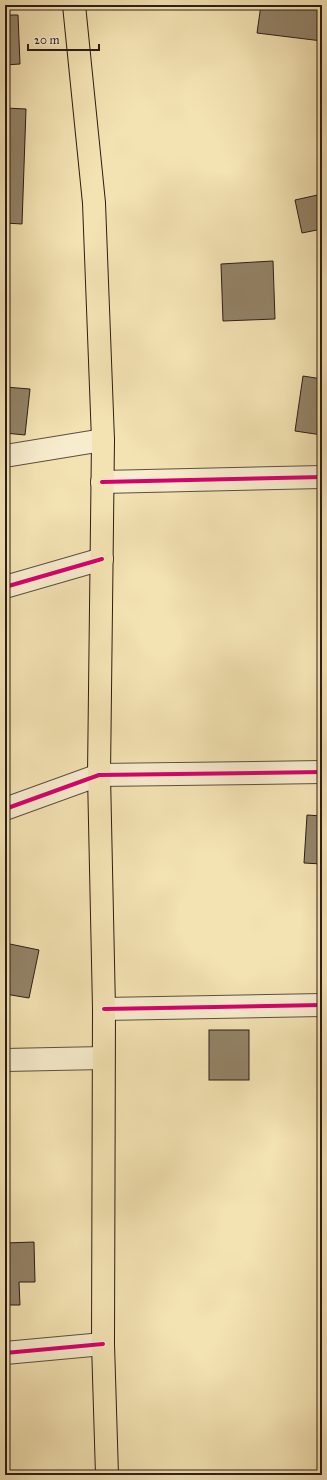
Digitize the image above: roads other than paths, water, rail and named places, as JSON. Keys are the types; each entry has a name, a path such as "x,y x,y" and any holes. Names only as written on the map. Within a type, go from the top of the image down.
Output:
{"main road":[{"path":"74,5 94,203 103,440 99,775 104,1009 103,1344 107,1475"}],"street":[{"path":"5,456 103,440"},
{"path":"102,482 322,477"},
{"path":"5,588 102,558"},
{"path":"5,809 99,775 322,772"},
{"path":"104,1009 322,1005"},
{"path":"5,1060 104,1058"},
{"path":"5,1352 103,1344"}]}
